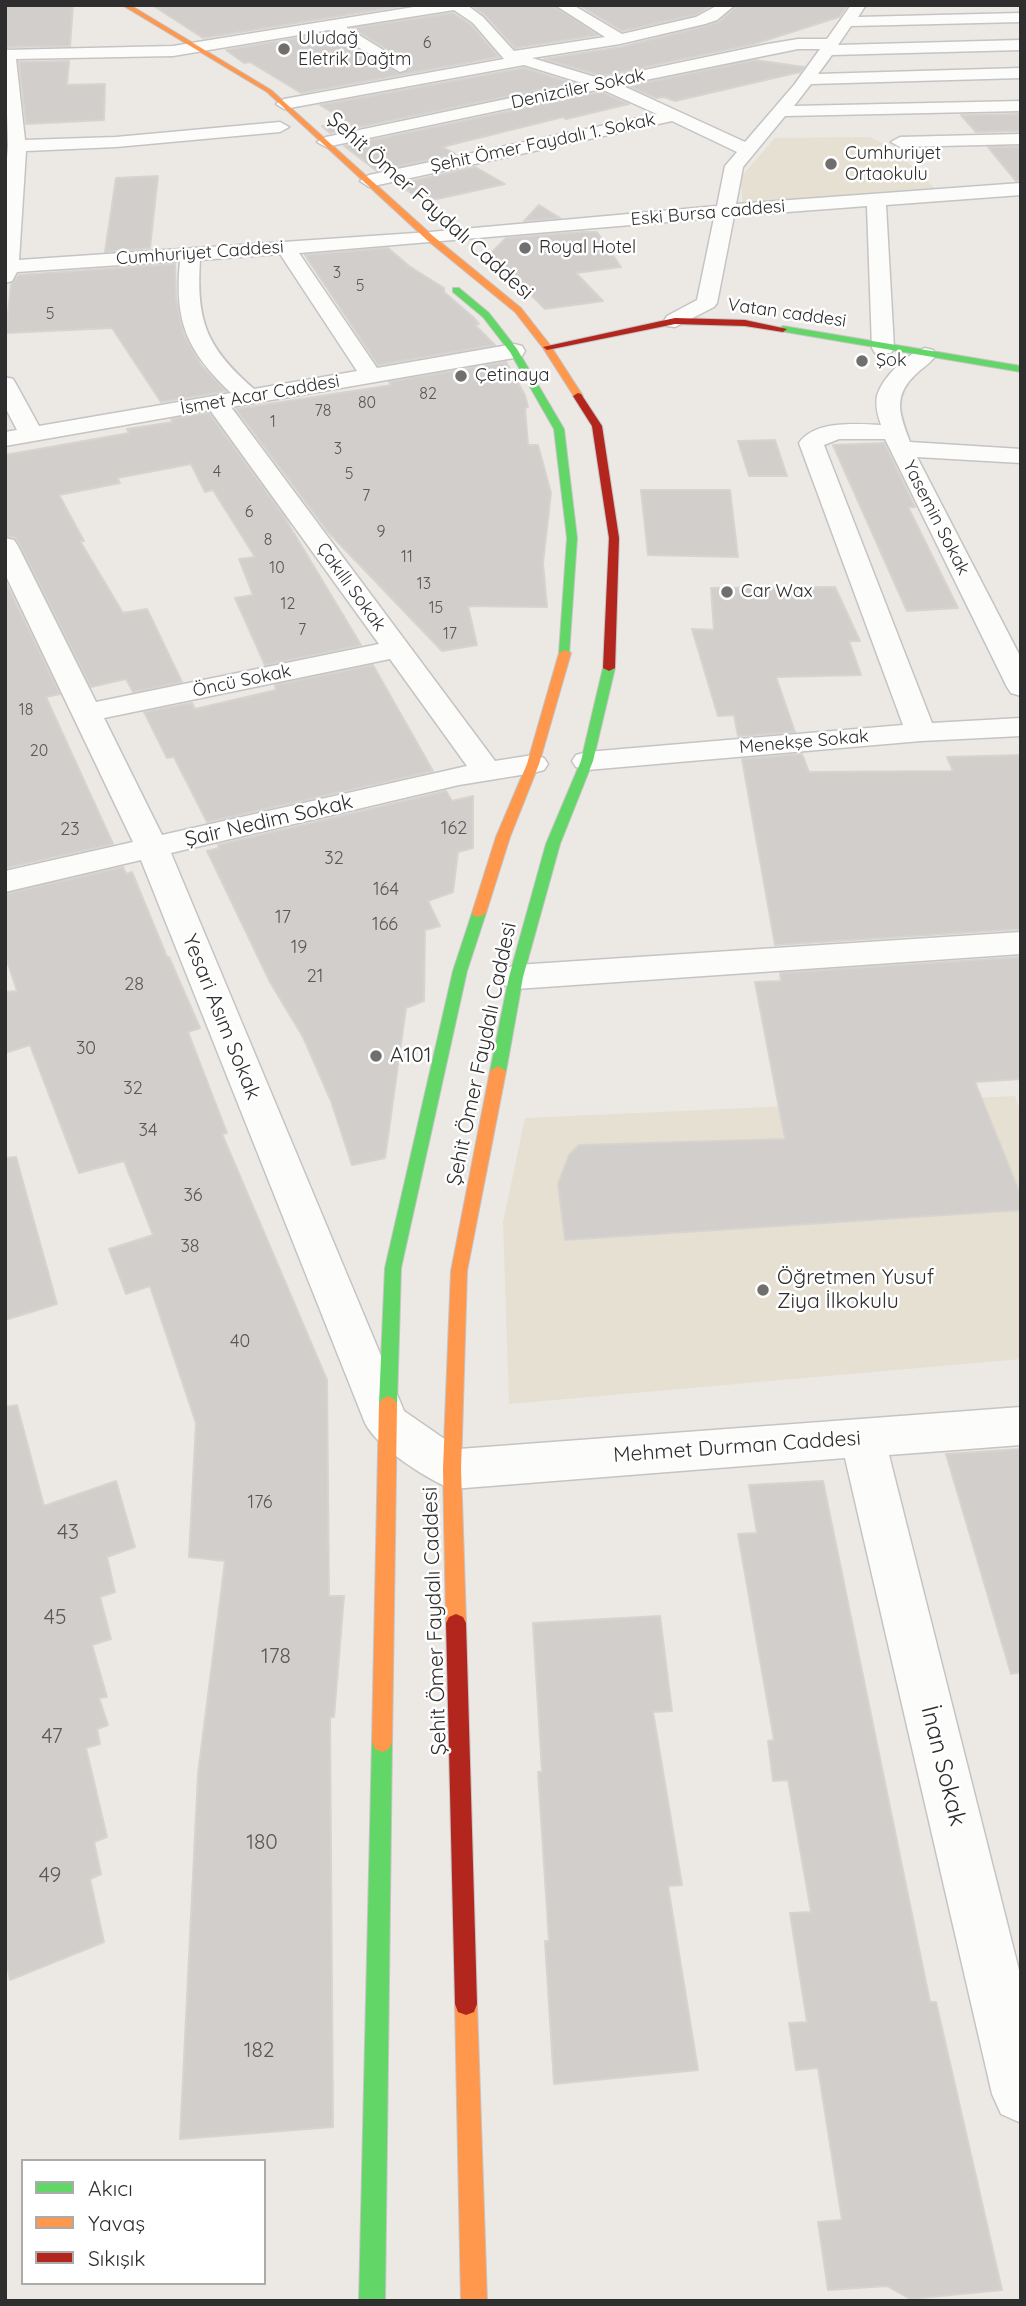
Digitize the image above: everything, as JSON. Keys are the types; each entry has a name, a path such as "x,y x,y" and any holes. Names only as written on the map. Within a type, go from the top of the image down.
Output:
{"main road":[{"path":"106,5 244,95"},
{"name":"Şehit Ömer Faydalı Caddesi","path":"125,5 269,91 430,238 518,310 547,347 597,426 614,538 610,663 587,761 553,844 516,977 459,1271 452,1469 474,2301"},
{"path":"262,111 285,132"},
{"path":"376,221 416,257"},
{"name":"Şehit Ömer Faydalı Caddesi","path":"372,2301 387,1423 393,1268 460,971 502,837 533,765 564,661 572,538 559,429 514,351 486,315 446,282"},
{"name":"Vatan caddesi","path":"514,351 547,347 675,321 745,323 1021,369"}],"street":[{"path":"7,270 17,146 10,127 7,55 173,51 456,5 478,20 516,59 602,84 676,115 747,150"},
{"path":"562,5 620,39"},
{"path":"284,104 620,39 709,18 728,5"},
{"path":"707,303 734,166 806,79 859,5"},
{"path":"847,22 1021,17"},
{"path":"709,18 727,22"},
{"path":"163,28 190,23"},
{"path":"331,26 400,67"},
{"path":"766,33 798,44"},
{"name":"Denizciler Sokak","path":"326,142 798,44 829,47 1021,45"},
{"path":"955,47 973,75 1021,130"},
{"path":"806,79 1021,73"},
{"path":"780,111 1021,106"},
{"name":"Şehit Ömer Faydalı 1. Sokak","path":"369,181 676,115"},
{"path":"17,146 285,132"},
{"path":"900,142 1021,139"},
{"name":"Eski Bursa caddesi","path":"396,240 724,211 1021,190"},
{"path":"876,201 884,348"},
{"name":"Cumhuriyet Caddesi","path":"7,270 396,240"},
{"path":"286,248 371,376"},
{"path":"190,254 189,313 202,347 248,396"},
{"path":"675,321 707,303"},
{"path":"707,303 745,323"},
{"name":"İsmet Acar Caddesi","path":"5,439 514,351"},
{"name":"Yasemin Sokak","path":"925,355 893,382 887,399 898,440 1021,687"},
{"path":"5,384 31,434"},
{"name":"Çakıllı Sokak","path":"216,402 487,772"},
{"path":"921,732 811,443 819,436 837,433 1021,456"},
{"name":"Yesari Asım Sokak","path":"5,546 152,847 387,1423"},
{"name":"Öncü Sokak","path":"87,713 396,649"},
{"name":"Menekşe Sokak","path":"587,761 921,732 1021,727"},
{"name":"Şair Nedim Sokak","path":"5,882 459,776 533,765"},
{"path":"516,977 1021,943"},
{"path":"387,1423 452,1469"},
{"name":"Mehmet Durman Caddesi","path":"452,1469 1021,1426"},
{"name":"İnan Sokak","path":"863,1438 1021,2094"}],"shaded area":[{"name":"Cumhuriyet Ortaokulu","path":"870,137 894,149 938,191 743,205 740,178 775,138"},
{"name":"Öğretmen Yusuf Ziya İlkokulu","path":"1015,1096 1021,1113 1021,1359 509,1404 503,1222 525,1118"}],"building":[{"path":"5,5 73,5 70,46 5,47"},
{"path":"152,5 408,5 203,38"},
{"path":"472,5 552,5 598,35 515,48 485,15"},
{"path":"579,5 712,5 695,15 622,31"},
{"path":"738,5 848,5 839,17 754,44 602,76 544,59 621,47 706,26 719,22"},
{"path":"453,13 471,25 499,57 301,93 250,62 244,63 226,50 328,33 401,74 410,68 407,62 353,28"},
{"path":"755,60 804,67 800,72 675,101 664,97 656,98 629,86"},
{"path":"69,61 67,85 105,84 104,120 26,124 19,62"},
{"path":"524,68 572,83 330,133 322,126 350,123 320,105"},
{"path":"601,92 629,104 566,119 563,117 442,147 455,154 377,171 344,146"},
{"path":"1021,114 1021,131 976,132 961,115"},
{"path":"988,147 1021,147 1021,180 1016,181"},
{"path":"475,167 505,184 437,199 417,197 397,184"},
{"path":"158,176 150,248 105,252 116,178"},
{"path":"539,205 560,218 524,221"},
{"path":"597,232 621,267 576,273 603,301 545,309 490,254 506,238"},
{"path":"388,248 409,266 444,288 444,292 474,318 479,324 475,325 495,345 378,365 305,255"},
{"path":"175,264 176,299 184,335 201,365 226,391 161,402 112,328 6,333 11,284 19,275"},
{"path":"506,362 525,395 528,407 525,408 528,445 538,445 551,493 543,563 547,607 468,606 477,645 442,651 328,532 236,409 392,385 389,382"},
{"path":"209,413 283,515 361,645 265,665 235,598 253,595 239,559 255,557 213,490 205,492 191,464 117,478 120,483 59,495 84,541 80,541 123,613 147,609 182,682 133,692 126,679 91,687 20,545 15,537 5,536 5,455 129,433 127,429"},
{"path":"775,440 787,476 749,476 738,441"},
{"path":"884,443 915,507 908,507 958,608 907,611 833,445"},
{"path":"641,490 730,490 738,557 648,555"},
{"path":"5,581 60,694 46,697 113,844 5,868"},
{"path":"835,587 860,641 849,641 861,675 776,677 795,732 738,736 734,715 718,716 692,629 714,630 711,588"},
{"path":"373,665 433,771 207,822 174,757 167,758 144,712 192,703 195,709 276,690 275,685"},
{"path":"802,754 809,772 953,771 947,757 1021,755 1021,929 775,945 742,759"},
{"path":"446,791 452,801 473,796 473,848 458,852 453,892 428,901 440,926 425,930 424,1001 406,1008 385,1158 352,1165 331,1101 303,1037 270,982 207,851 219,848 218,845"},
{"path":"123,867 126,874 132,872 200,1028 188,1032 227,1133 222,1134 327,1380 329,1596 344,1596 334,1717 330,1717 333,2127 180,2139 198,1774 225,1561 189,1557 196,1423 150,1286 126,1294 109,1249 153,1235 124,1161 79,1173 30,1045 5,1053 5,992 17,991 5,955 5,894"},
{"path":"1021,957 1021,1079 975,1082 1021,1196 1021,1210 565,1240 558,1184 569,1155 579,1145 785,1139 755,982 781,981 780,973"},
{"path":"16,1157 57,1304 5,1320 5,1158"},
{"path":"17,1405 44,1506 116,1481 135,1547 107,1557 115,1592 100,1597 111,1639 92,1645 107,1697 99,1698 108,1725 97,1729 100,1744 86,1748 107,1837 94,1842 101,1874 90,1879 104,1942 10,1980 5,1954 5,1407"},
{"path":"1021,1449 1021,1672 1011,1674 946,1454"},
{"path":"823,1481 930,2002 936,2002 1002,2290 910,2299 887,2286 828,2290 818,2222 842,2220 818,2068 796,2070 789,2023 807,2022 790,1913 811,1912 788,1780 773,1781 768,1741 774,1740 738,1534 757,1533 749,1485"},
{"path":"660,1616 672,1711 653,1712 682,1885 668,1886 698,2070 554,2084 545,1941 549,1941 538,1772 542,1772 533,1623"}],"traffic: fast":[{"path":"456,290 486,315 514,351 559,429 572,538 565,653"},
{"path":"783,329 1021,369"},
{"path":"498,1071 516,977 553,844 587,761 609,668"},
{"path":"388,1404 393,1268 460,971 479,913"},
{"path":"372,2301 382,1742"}],"traffic: slow":[{"path":"125,5 269,91 430,238 518,310 547,347 578,396"},
{"path":"479,913 503,837 533,764 565,653"},
{"path":"456,1623 452,1469 459,1271 498,1071"},
{"path":"382,1742 388,1404"},
{"path":"466,2004 474,2301"}],"traffic: jam":[{"path":"547,347 675,321 745,323 783,329"},
{"path":"578,396 597,426 614,538 609,668"},
{"path":"456,1623 466,2004"}],"place":[{"name":"Uludağ Eletrik Dağtm","path":"284,49"},
{"name":"Cumhuriyet Ortaokulu","path":"831,164"},
{"name":"Royal Hotel","path":"525,248"},
{"name":"Şok","path":"862,361"},
{"name":"Çetinaya","path":"461,376"},
{"name":"Car Wax","path":"727,592"},
{"name":"A101","path":"376,1056"},
{"name":"Öğretmen Yusuf Ziya İlkokulu","path":"763,1290"}]}
